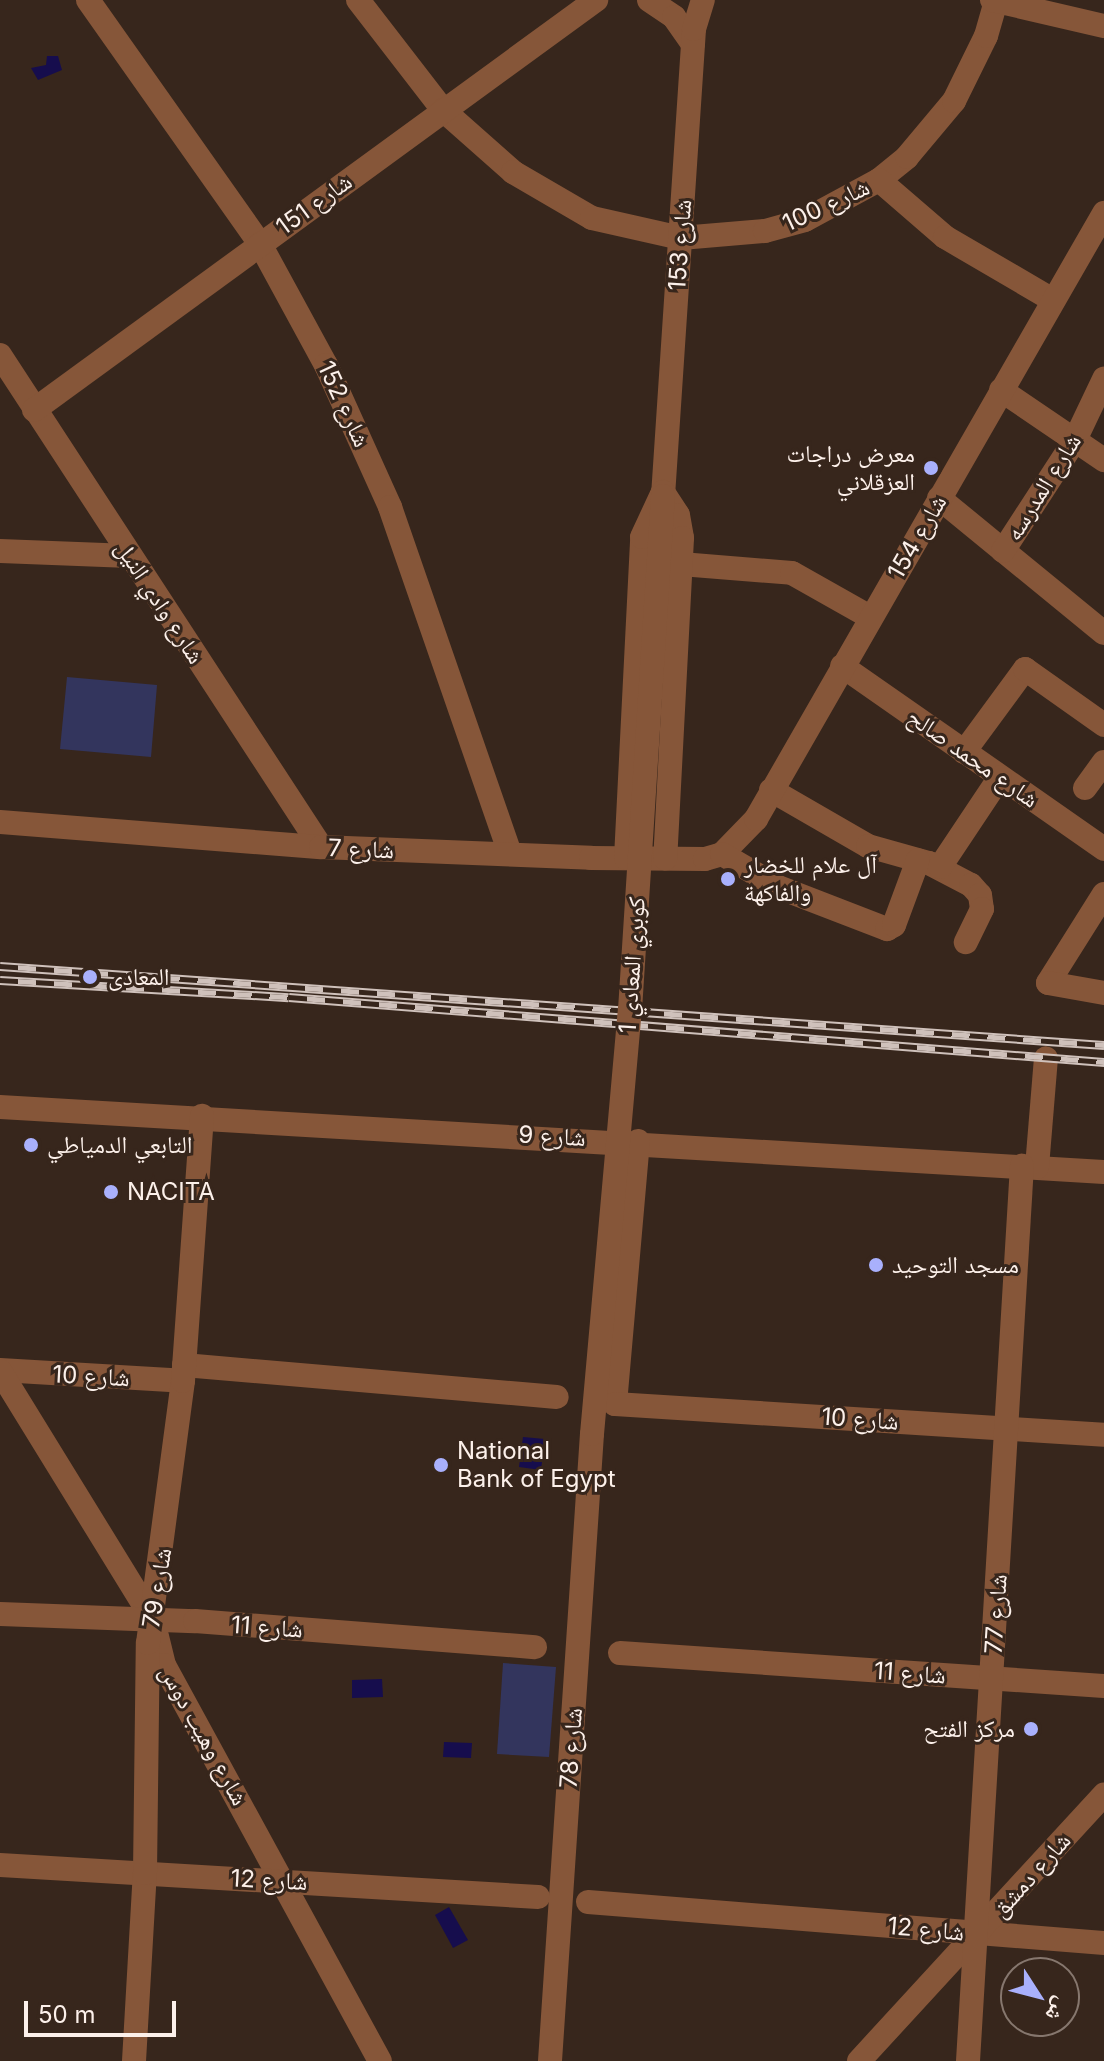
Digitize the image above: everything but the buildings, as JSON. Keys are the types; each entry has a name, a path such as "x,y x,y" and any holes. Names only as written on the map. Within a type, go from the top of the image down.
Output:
{"street":[{"name":"شارع 152","path":"88,0 260,244 326,365 390,507 510,854"},
{"name":"شارع 100","path":"358,0 443,110 476,143 551,198 592,218 681,238 723,237 778,228 843,202 879,180 915,148 954,101 981,47 995,0"},
{"name":"شارع 151","path":"34,410 596,0"},
{"path":"649,0 674,17 693,44"},
{"name":"شارع 153","path":"626,858 642,537 663,494 693,44 703,0"},
{"path":"995,0 1104,26"},
{"path":"879,180 945,237 1053,300"},
{"name":"شارع 154","path":"722,854 746,833 1104,213"},
{"name":"شارع وادي النيل","path":"0,355 321,847"},
{"name":"شارع المدرسه","path":"1003,551 1075,440 1104,379"},
{"path":"1001,390 1104,460"},
{"path":"663,494 681,526 665,859"},
{"name":"كوبري المعادي 1","path":"592,1434 630,1010 663,494"},
{"path":"939,498 1104,633"},
{"path":"0,551 130,556"},
{"path":"681,564 792,573 870,617"},
{"name":"شارع محمد صالح","path":"842,666 1104,849"},
{"path":"964,752 1020,670 1030,669 1102,719"},
{"path":"1085,788 1104,762"},
{"path":"722,854 778,887 885,928 894,925 929,864 1000,777"},
{"path":"771,790 868,846 929,864 980,895 982,909 966,942"},
{"name":"شارع 7","path":"0,822 321,847 665,859 722,854"},
{"path":"1104,894 1049,985 1104,993"},
{"name":"شارع 77","path":"968,2061 1007,1428 1029,1167 1046,1058"},
{"name":"شارع 9","path":"0,1107 638,1141 1104,1172"},
{"name":"شارع 79","path":"134,2061 145,1873 146,1666 183,1373 202,1116"},
{"name":"شارع 10","path":"638,1141 615,1404 1104,1435"},
{"name":"شارع 10","path":"0,1371 183,1373 557,1397"},
{"name":"شارع وهيب دوس","path":"0,1371 153,1620 164,1665 380,2061"},
{"name":"شارع 78","path":"550,2061 592,1434"},
{"name":"شارع 11","path":"0,1614 153,1620 535,1647"},
{"name":"شارع 11","path":"620,1653 1104,1686"},
{"name":"شارع دمشق","path":"859,2061 1104,1795"},
{"name":"شارع 12","path":"0,1865 538,1897"},
{"name":"شارع 12","path":"588,1902 1104,1943"}],"shaded area":[{"path":"47,56 58,56 62,70 38,80 31,68 46,65"},
{"path":"67,677 157,685 151,757 60,749"},
{"path":"523,1437 545,1439 541,1470 519,1467"},
{"path":"503,1663 556,1667 549,1757 497,1754"},
{"path":"382,1679 383,1697 352,1698 352,1680"},
{"path":"444,1742 472,1743 471,1758 443,1757"},
{"path":"449,1907 468,1940 453,1948 435,1915"}],"railway":[{"path":"0,966 1104,1045"},
{"path":"0,980 289,997 1104,1062"}],"place":[{"name":"معرض دراجات العزقلاني","path":"931,468"},
{"name":"آل علام للخضار والفاكهة","path":"728,879"},
{"name":"المعادى","path":"90,977"},
{"name":"التابعي الدمياطي","path":"31,1145"},
{"name":"NACITA","path":"111,1192"},
{"name":"مسجد التوحيد","path":"876,1265"},
{"name":"National Bank of Egypt","path":"441,1465"},
{"name":"مركز الفتح","path":"1031,1729"}]}
